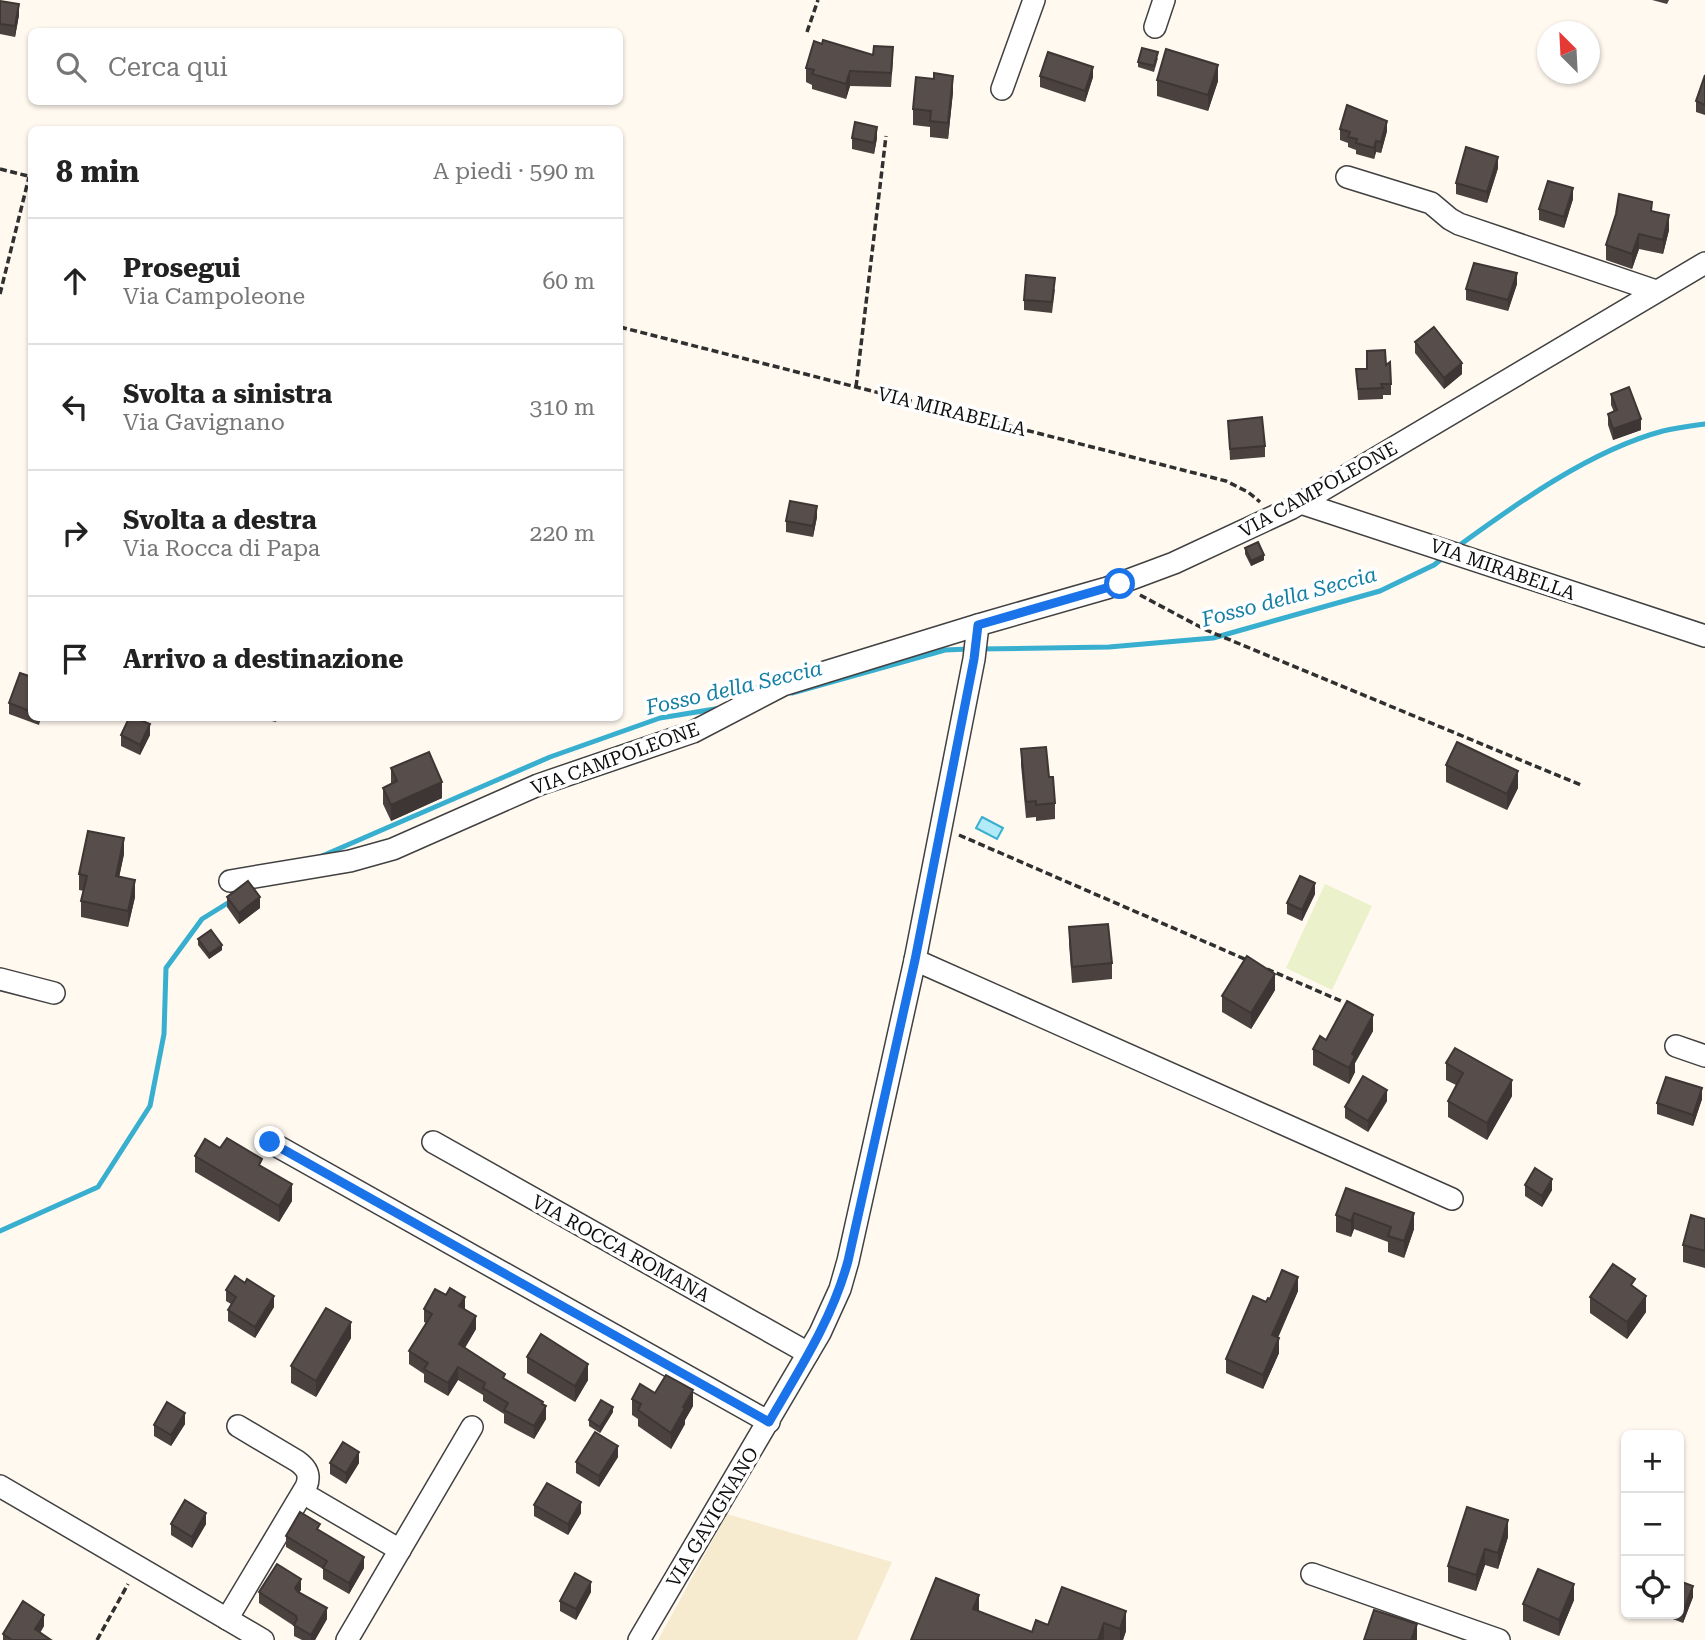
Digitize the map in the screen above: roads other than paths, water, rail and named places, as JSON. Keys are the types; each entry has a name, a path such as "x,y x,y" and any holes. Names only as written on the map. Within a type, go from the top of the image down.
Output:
{"street":[{"path":"1002,89 1034,0"},
{"path":"1155,27 1164,0"},
{"path":"1347,177 1431,203 1459,223 1657,291"},
{"name":"VIA CAMPOLEONE","path":"230,881 356,860 393,849 530,788 676,739 797,680 1120,584 1187,557 1301,503 1705,263"},
{"name":"VIA MIRABELLA","path":"1301,503 1705,636"},
{"name":"VIA GAVIGNANO","path":"639,1640 769,1422 835,1302 848,1261 915,960 974,659 978,625"},
{"path":"915,960 1452,1199"},
{"path":"0,979 54,993"},
{"path":"1676,1046 1705,1056"},
{"path":"270,1142 769,1422"},
{"name":"VIA ROCCA ROMANA","path":"433,1142 808,1353"},
{"path":"227,1619 309,1478 301,1463 238,1426"},
{"path":"347,1640 472,1427"},
{"path":"0,1486 263,1640"},
{"path":"313,1499 400,1550"},
{"path":"1312,1574 1499,1640"}],"water":[{"path":"982,817 1003,828 997,839 976,828"}],"waterway":[{"name":"Fosso della Seccia","path":"1457,547 1529,496 1609,451 1663,431 1705,424"},
{"name":"Fosso della Seccia","path":"979,649 1109,647 1213,638 1380,591 1434,565 1444,557"},
{"name":"Fosso della Seccia","path":"792,693 945,650 969,649"},
{"name":"Fosso della Seccia","path":"322,856 550,757 660,718 721,708"},
{"name":"Fosso della Seccia","path":"0,1231 98,1187 150,1106 164,1034 166,968 202,919 231,901"}]}
